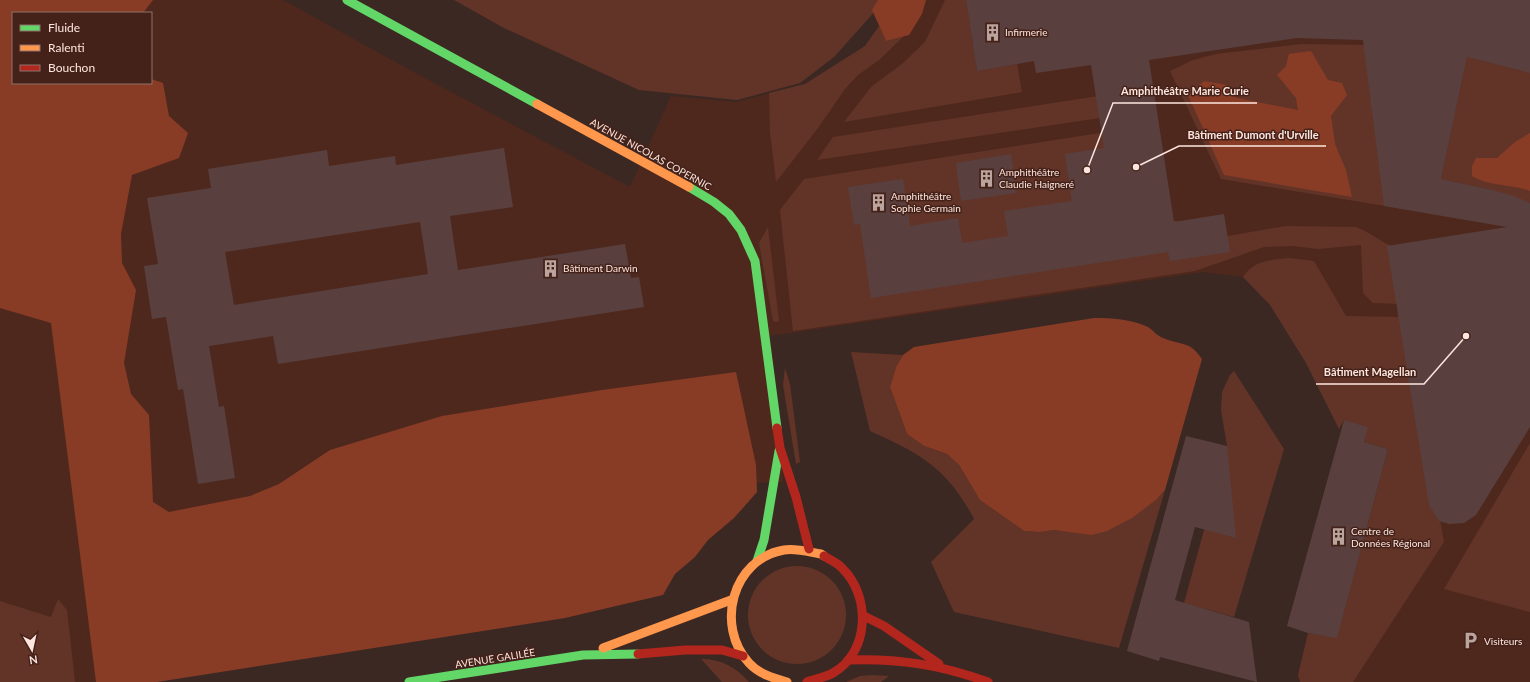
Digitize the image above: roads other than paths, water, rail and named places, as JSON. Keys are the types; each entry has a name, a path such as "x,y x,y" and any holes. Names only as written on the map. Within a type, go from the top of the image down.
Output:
{"street":[{"name":"AVENUE NICOLAS COPERNIC","path":"347,0 709,198 734,219 746,238 755,262 780,448 796,497 809,549"},
{"name":"AVENUE NICOLAS COPERNIC","path":"757,562 764,540 780,448"},
{"path":"787,682 765,678 752,667 743,656 733,639 729,619 731,600 737,585 746,572 757,562 779,552 791,549 809,549 828,556 844,568 856,584 863,602 864,616 862,632 857,647 848,660 833,673 812,682"},
{"name":"AVENUE GALILÉE","path":"583,655 731,600"},
{"path":"864,616 884,626 922,654 947,668 988,682"},
{"name":"AVENUE GALILÉE","path":"409,682 583,655 685,650 722,650 743,656"},
{"path":"848,660 870,659 947,668"}],"place":[{"name":"Infirmerie","path":"992,32"},
{"name":"Bâtiment Dumont d'Urville","path":"1136,167"},
{"name":"Amphithéâtre Marie Curie","path":"1087,170"},
{"name":"Amphithéâtre Claudie Haigneré","path":"986,178"},
{"name":"Amphithéâtre Sophie Germain","path":"878,202"},
{"name":"Bâtiment Darwin","path":"550,268"},
{"name":"Bâtiment Magellan","path":"1466,336"},
{"name":"Centre de Données Régional","path":"1338,537"},
{"name":"Visiteurs","path":"1471,641"}]}
